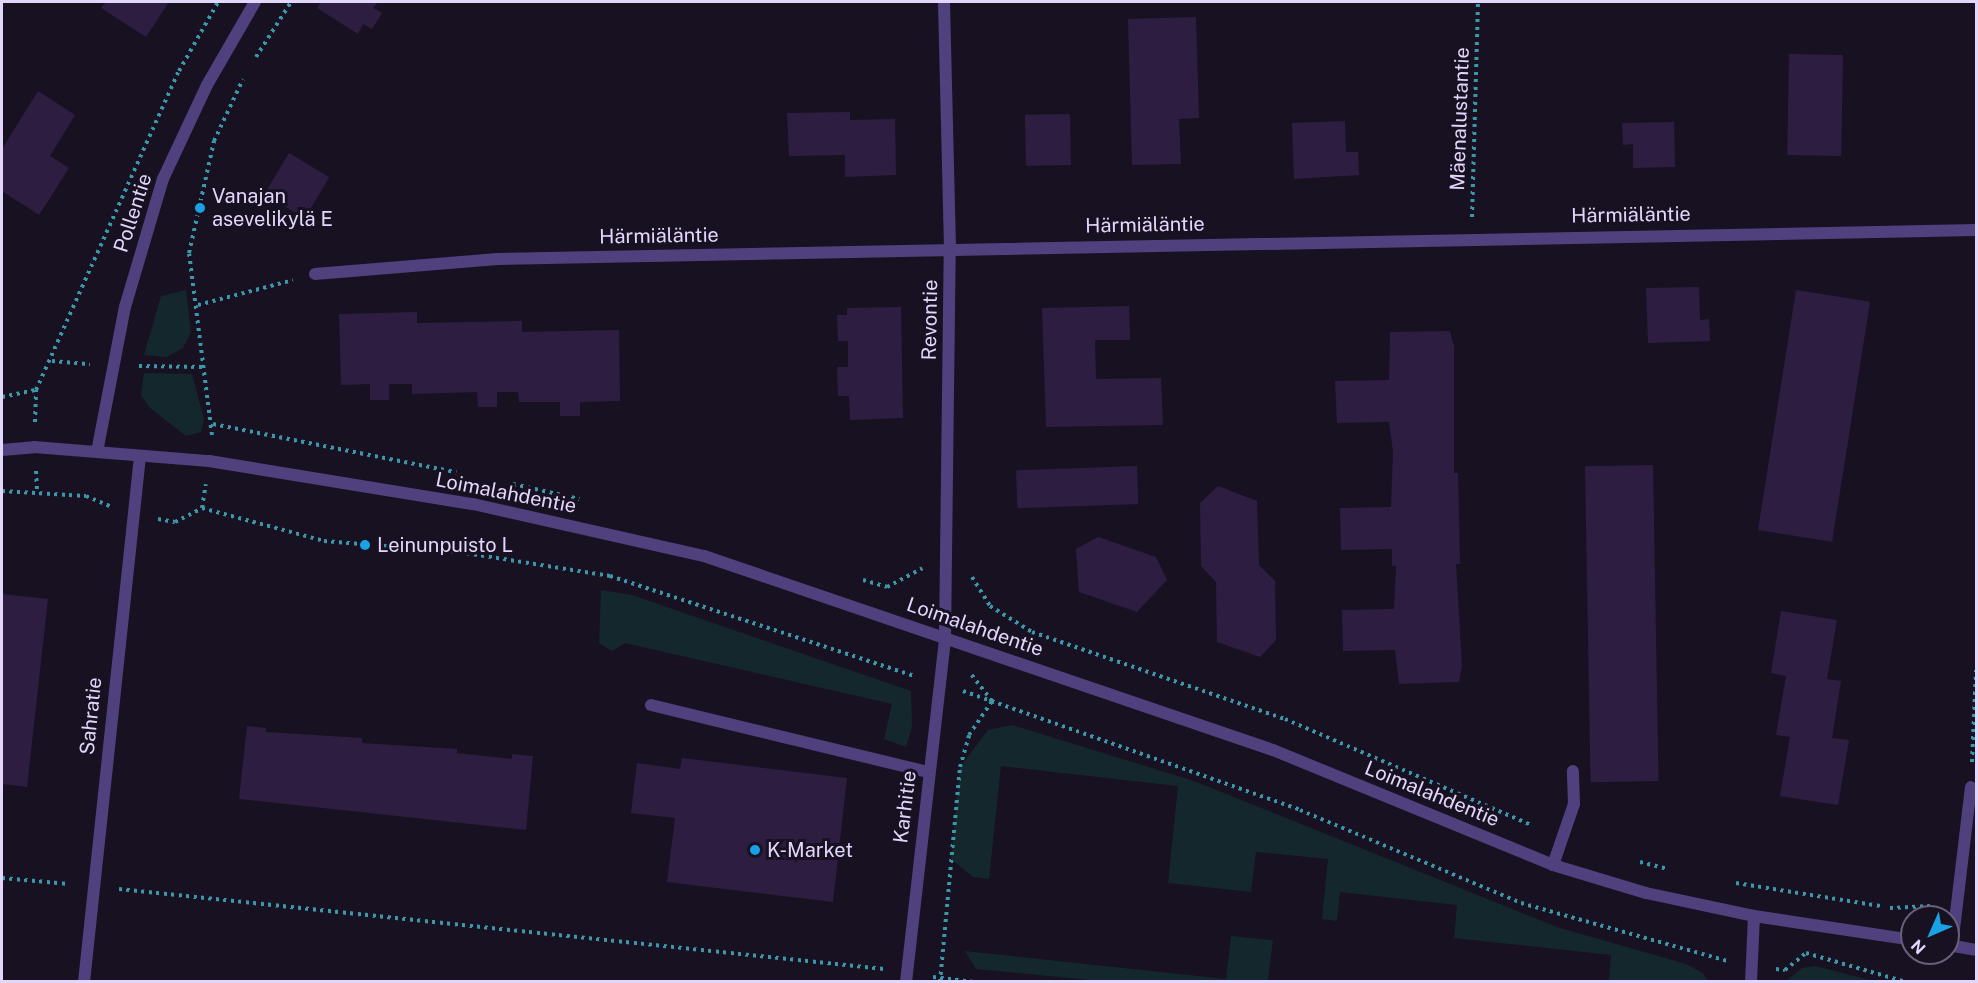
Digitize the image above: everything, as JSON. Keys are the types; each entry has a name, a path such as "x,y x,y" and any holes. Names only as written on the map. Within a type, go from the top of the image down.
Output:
{"street":[{"name":"Pollentie","path":"97,452 125,307 163,179 207,85 255,2"},
{"name":"Revontie","path":"944,2 950,248 945,638"},
{"name":"Härmiäläntie","path":"315,274 497,259 1471,237 1977,230"},
{"name":"Loimalahdentie","path":"2,450 34,447 209,461 473,504 704,556 1272,750 1553,865 1646,893 1754,916 1900,938"},
{"name":"Sahratie","path":"84,981 131,514 140,456"},
{"name":"Karhitie","path":"906,977 945,638"},
{"path":"651,705 929,772"},
{"path":"1553,865 1574,804 1573,771"},
{"path":"1957,905 1971,787"},
{"path":"1751,981 1754,916"},
{"path":"1960,947 1977,950"}],"path":[{"path":"37,491 34,447 36,390 179,71 218,2"},
{"path":"252,62 291,2"},
{"name":"Mäenalustantie","path":"1471,237 1478,2"},
{"path":"202,508 213,424 189,253 214,141 246,73"},
{"path":"198,305 315,274"},
{"path":"2,397 36,390"},
{"path":"2,492 37,491 87,496 131,514 175,522 202,508 324,541 459,552 610,576 992,701 1300,810 1531,906 1752,966 1785,970 1806,953 1906,981"},
{"path":"947,568 972,576 990,606 1032,632 1285,719 1562,838"},
{"path":"945,638 992,701"},
{"path":"1971,787 1977,670"},
{"path":"940,980 960,767 969,735 992,701"},
{"path":"1633,860 1676,871"},
{"path":"2,878 906,977 974,981"},
{"path":"1731,883 1900,909"}],"green space":[{"path":"186,290 191,332 183,348 167,357 144,355 161,296"},
{"path":"144,373 192,374 204,419 201,432 186,436 150,408 141,395"},
{"path":"601,590 632,595 911,691 912,727 906,747 884,739 892,704 625,643 612,651 599,643"},
{"path":"1012,725 1194,781 1557,927 1686,964 1703,973 1708,981 1609,981 1611,955 1454,938 1457,905 1340,892 1337,921 1322,919 1328,859 1256,852 1251,892 1168,883 1178,786 1001,766 989,879 973,877 951,859 960,767 988,730"},
{"path":"1231,936 1273,940 1268,981 1100,981 976,969 965,951 1226,979"},
{"path":"1815,966 1874,981 1786,981 1802,968"}],"building":[{"path":"106,2 169,2 146,37 101,8"},
{"path":"321,2 378,2 373,8 382,13 372,29 363,24 358,34 317,8"},
{"path":"1196,17 1199,118 1179,119 1181,164 1132,165 1128,19"},
{"path":"1789,54 1843,55 1841,156 1787,155"},
{"path":"38,91 75,115 50,156 69,168 39,215 2,191 2,149"},
{"path":"850,112 850,120 895,119 896,175 845,177 845,155 789,156 787,113"},
{"path":"1070,114 1071,165 1026,166 1025,115"},
{"path":"1345,121 1346,152 1358,152 1359,175 1294,179 1292,123"},
{"path":"1674,122 1675,167 1633,168 1633,144 1623,145 1622,123"},
{"path":"289,153 329,177 305,218 264,194"},
{"path":"1699,287 1700,320 1709,319 1710,341 1648,343 1646,288"},
{"path":"1796,290 1870,302 1832,542 1758,530"},
{"path":"1129,306 1130,340 1095,340 1096,379 1161,378 1163,425 1046,427 1042,308"},
{"path":"901,307 903,418 850,420 849,396 838,396 837,367 848,367 848,341 838,341 837,315 847,315 847,308"},
{"path":"417,312 417,323 522,321 522,332 619,330 620,401 580,402 580,416 560,416 560,402 519,402 518,392 497,392 497,407 478,407 477,392 412,394 412,384 389,384 389,400 370,400 370,384 341,385 339,314"},
{"path":"1450,331 1454,346 1454,473 1458,473 1460,564 1456,564 1462,666 1459,682 1399,684 1395,650 1343,651 1342,610 1394,609 1396,566 1392,566 1392,549 1341,550 1340,508 1391,507 1393,452 1389,422 1337,423 1335,381 1389,380 1390,332"},
{"path":"1653,465 1659,781 1591,782 1585,466"},
{"path":"1137,466 1138,504 1017,508 1016,470"},
{"path":"1218,486 1257,501 1259,565 1275,581 1276,640 1260,657 1217,642 1216,582 1201,566 1200,503"},
{"path":"1098,537 1156,557 1167,580 1137,612 1079,592 1076,549"},
{"path":"2,594 48,599 27,787 2,784"},
{"path":"1781,611 1837,620 1827,679 1841,681 1832,738 1849,740 1838,805 1780,796 1790,737 1776,735 1786,676 1771,673"},
{"path":"247,726 266,728 266,732 362,738 362,743 457,749 457,753 512,759 512,754 533,756 526,830 239,799"},
{"name":"K-Market","path":"682,758 847,778 833,902 667,882 675,818 631,813 637,763 680,769"}],"place":[{"name":"Vanajan asevelikylä E","path":"200,208"},
{"name":"Leinunpuisto L","path":"365,545"},
{"name":"K-Market","path":"755,850"}]}
